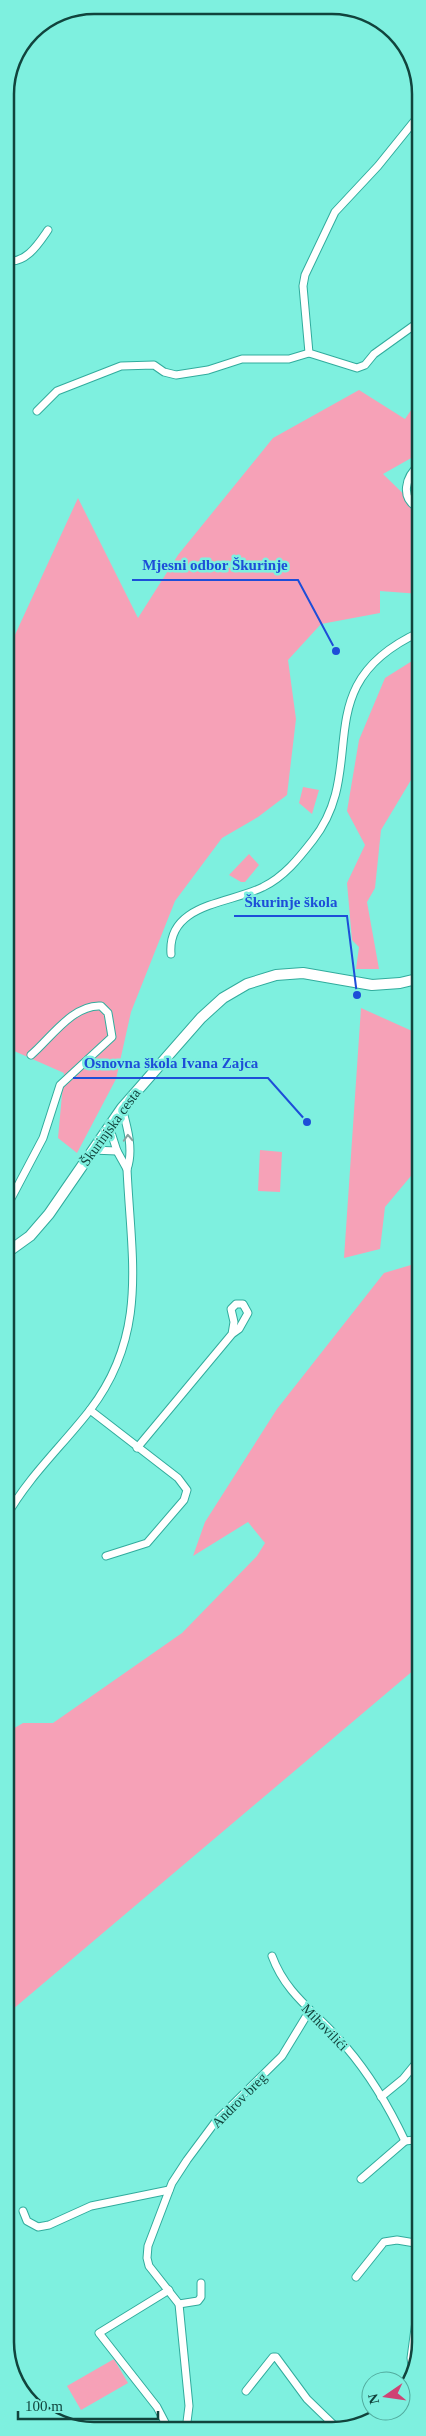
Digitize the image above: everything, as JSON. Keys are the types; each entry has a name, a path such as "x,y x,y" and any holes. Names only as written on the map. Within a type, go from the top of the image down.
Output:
{"street":[{"path":"309,353 303,286 310,263 335,212 378,166 412,124"},
{"path":"14,261 30,254 48,230"},
{"path":"37,411 57,391 121,366 154,365 164,372 176,375 208,370 242,359 289,359 309,353 357,368 365,365 374,354 412,327"},
{"path":"412,471 406,483 412,502"},
{"path":"171,954 170,944 174,931 183,920 199,908 236,898 265,886 295,863 314,838 330,810 336,790 346,718 354,688 370,666 412,636"},
{"name":"Škurinjska cesta","path":"14,1248 30,1236 49,1214 122,1108 201,1018 223,998 248,984 276,975 303,973 372,985 412,980"},
{"path":"14,1195 36,1153 60,1085 112,1037 108,1013 105,1008 96,1006 80,1012 31,1055"},
{"path":"14,1506 30,1483 90,1410 114,1372 130,1324 133,1278 127,1169 129,1163 128,1134 122,1108"},
{"path":"109,1126 116,1151 127,1169"},
{"path":"92,1150 116,1151"},
{"path":"137,1448 232,1334"},
{"path":"90,1410 178,1478 188,1490 184,1500 147,1543 106,1556"},
{"name":"Mihovilići","path":"272,1956 279,1975 291,1993 346,2048 373,2082 405,2141"},
{"name":"Androv breg","path":"187,2422 189,2406 178,2304 170,2290 149,2266 147,2258 148,2246 169,2190 187,2160 216,2121 282,2056 310,2010"},
{"path":"381,2097 403,2079 412,2068"},
{"path":"362,2179 405,2141 412,2140"},
{"path":"22,2211 27,2222 38,2227 49,2225 91,2206 169,2190"},
{"path":"356,2277 384,2242 397,2240 412,2242"},
{"path":"178,2304 198,2301 201,2297 201,2283"},
{"path":"165,2422 157,2407 99,2333 170,2290"},
{"path":"410,2360 412,2346"},
{"path":"246,2390 273,2357 276,2357 308,2399 331,2422"}],"shaded area":[{"path":"359,390 405,419 412,409 412,458 383,474 412,502 412,593 380,591 380,613 321,624 288,660 296,719 287,795 258,817 222,838 175,901 131,1012 116,1079 77,1153 58,1138 64,1073 14,1051 14,637 78,498 138,618 178,555 273,438"},
{"path":"412,661 412,778 381,830 375,888 367,902 379,969 356,969 359,947 352,940 347,883 365,845 347,811 359,740 385,678"},
{"path":"303,787 319,790 312,814 299,803"},
{"path":"249,854 259,865 245,882 241,882 229,875"},
{"path":"361,1008 412,1031 412,1175 385,1207 380,1249 344,1258"},
{"path":"260,1150 282,1152 280,1192 258,1191"},
{"path":"412,1265 412,1672 14,2008 14,1728 23,1723 53,1723 182,1633 257,1556 265,1543 248,1522 193,1556 205,1522 277,1409 384,1273"},
{"path":"114,2359 128,2383 81,2410 67,2386"}],"place":[{"name":"Mjesni odbor Škurinje","path":"336,651"},
{"name":"Škurinje škola","path":"357,995"},
{"name":"Osnovna škola Ivana Zajca","path":"307,1122"}]}
